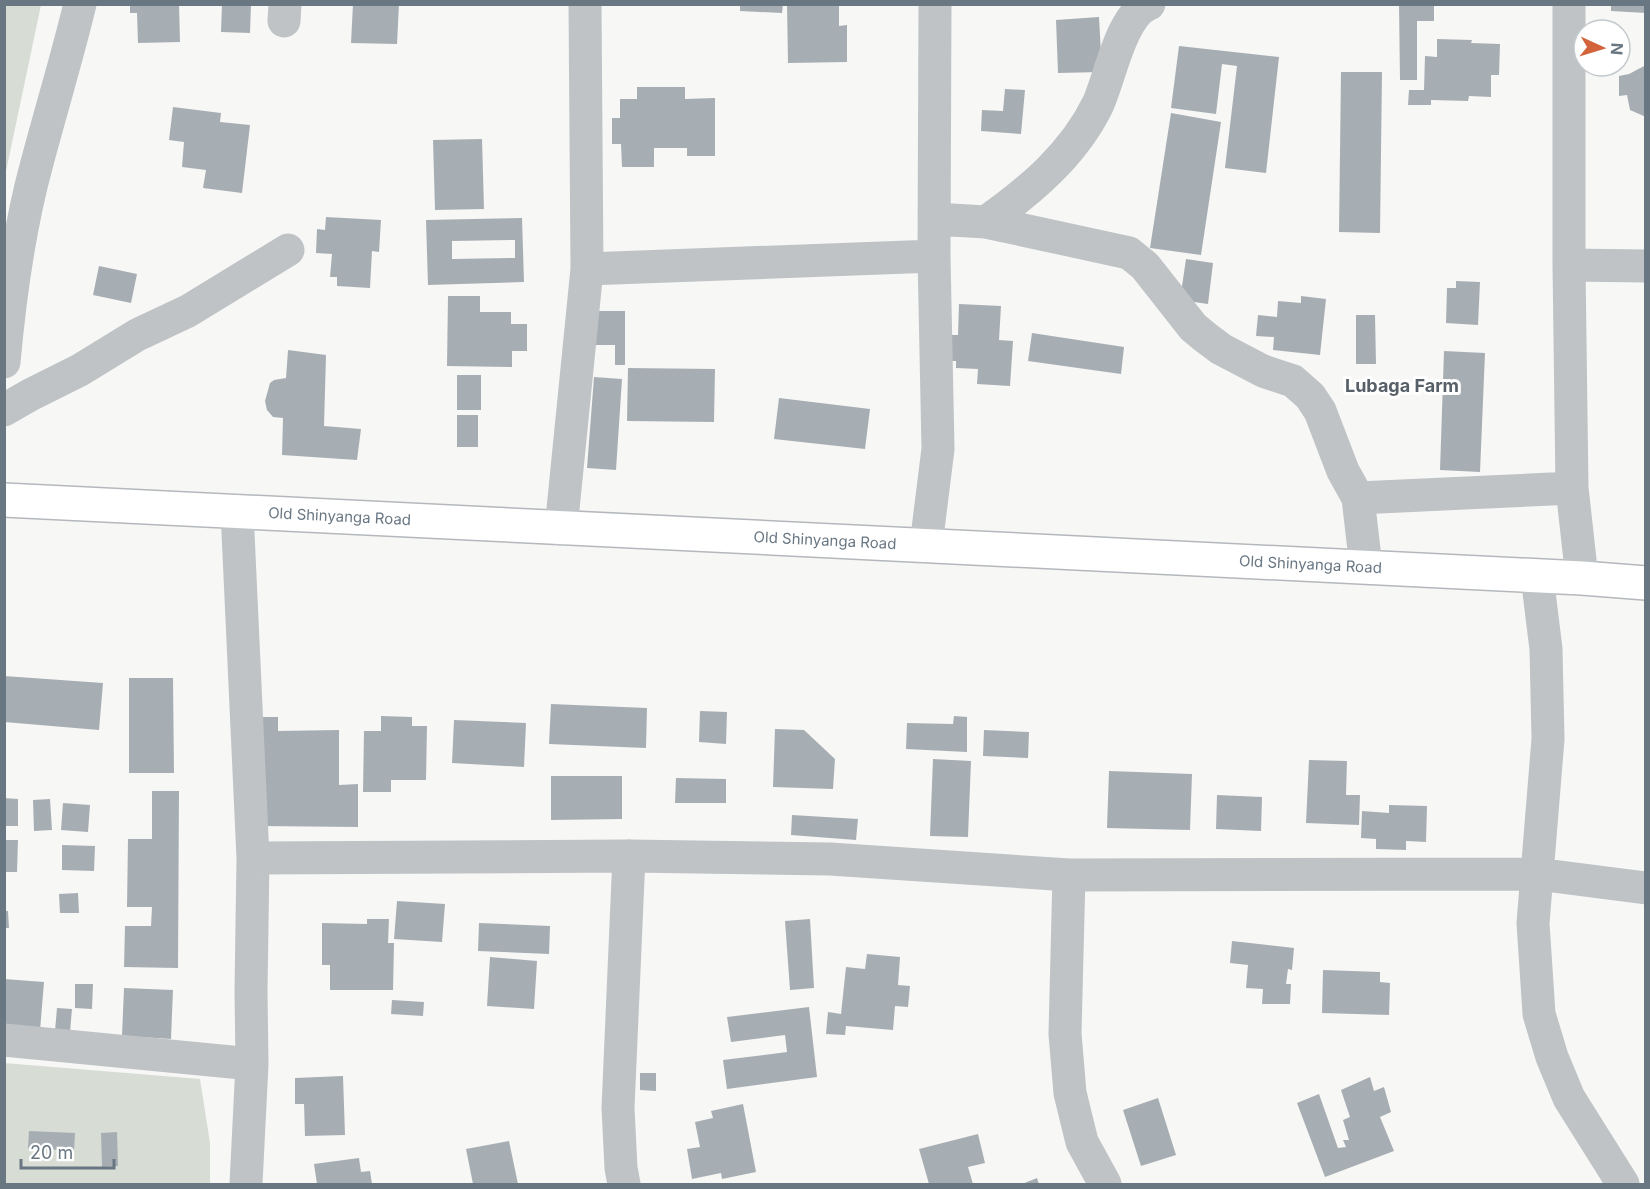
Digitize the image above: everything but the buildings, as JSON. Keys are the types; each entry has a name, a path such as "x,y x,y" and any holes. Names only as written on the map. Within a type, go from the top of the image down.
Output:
{"main road":[{"name":"Old Shinyanga Road","path":"4,500 1366,567 1646,583"}],"street":[{"path":"4,362 9,315 36,165 80,4"},
{"path":"561,529 587,269 585,4"},
{"path":"926,545 938,449 934,256 935,4"},
{"path":"986,222 1025,195 1082,134 1098,104 1122,37 1130,22 1143,7 1149,4"},
{"path":"1569,4 1572,488 1582,578"},
{"path":"934,219 986,222 1129,253 1138,259 1193,327 1205,337 1221,349 1263,371 1293,381 1310,396 1320,411 1343,471 1358,498 1366,567"},
{"path":"4,410 80,370 137,335 188,312 288,250"},
{"path":"587,269 934,256"},
{"path":"1569,265 1646,266"},
{"path":"1358,498 1572,488"},
{"path":"237,511 253,858 250,991 252,1064 246,1185"},
{"path":"1538,576 1546,649 1548,739 1533,923 1539,1014 1552,1057 1569,1098 1623,1185"},
{"path":"253,858 629,856 830,859 1069,875 1537,874 1646,888"},
{"path":"624,1185 618,1108 629,856"},
{"path":"1069,875 1065,1034 1070,1093 1082,1142 1105,1185"},
{"path":"4,1040 252,1064"}],"shaded area":[{"path":"4,5 41,5 5,176"},
{"path":"4,1063 200,1079 210,1143 210,1184 5,1184"}],"district":[{"name":"Lubaga Farm","path":"1402,386"}]}
